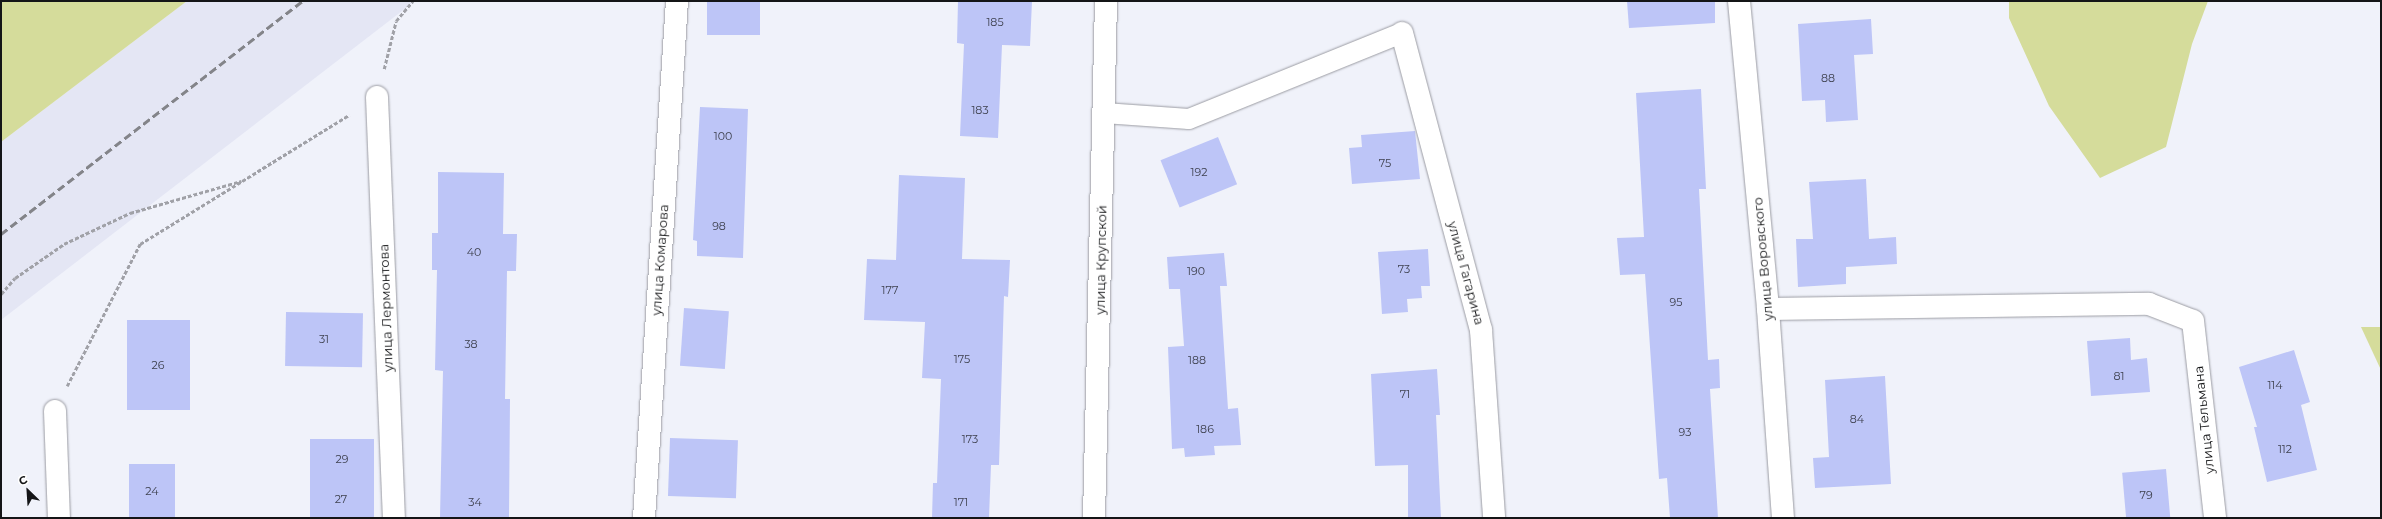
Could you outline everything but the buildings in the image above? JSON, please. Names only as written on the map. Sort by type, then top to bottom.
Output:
[{"type":"street","name":"улица Комарова","points":[[644,518],[677,1]]},
{"type":"street","name":"улица Крупской","points":[[1094,518],[1106,1]]},
{"type":"street","name":"улица Воровского","points":[[1739,1],[1768,309],[1783,518]]},
{"type":"street","name":"улица Гагарина","points":[[1402,33],[1481,330],[1494,518]]},
{"type":"street","name":"улица Лермонтова","points":[[377,97],[394,518]]},
{"type":"street","name":"улица Тельмана","points":[[1768,309],[2149,304],[2193,321],[2215,518]]},
{"type":"street","points":[[55,411],[59,518]]},
{"type":"lane","points":[[1104,113],[1189,119],[1402,33]]},
{"type":"path","points":[[55,411],[140,244],[377,97],[396,21],[413,1]]},
{"type":"path","points":[[1,294],[15,278],[70,241],[130,214],[245,179]]},
{"type":"shaded area","points":[[187,1],[415,1],[1,320],[1,142]]},
{"type":"green space","points":[[1,1],[187,1],[1,142]]},
{"type":"green space","points":[[2009,1],[2208,1],[2192,44],[2166,147],[2100,178],[2049,106],[2009,18]]},
{"type":"green space","points":[[2361,327],[2381,327],[2381,370]]},
{"type":"railway","points":[[1,234],[303,1]]}]
